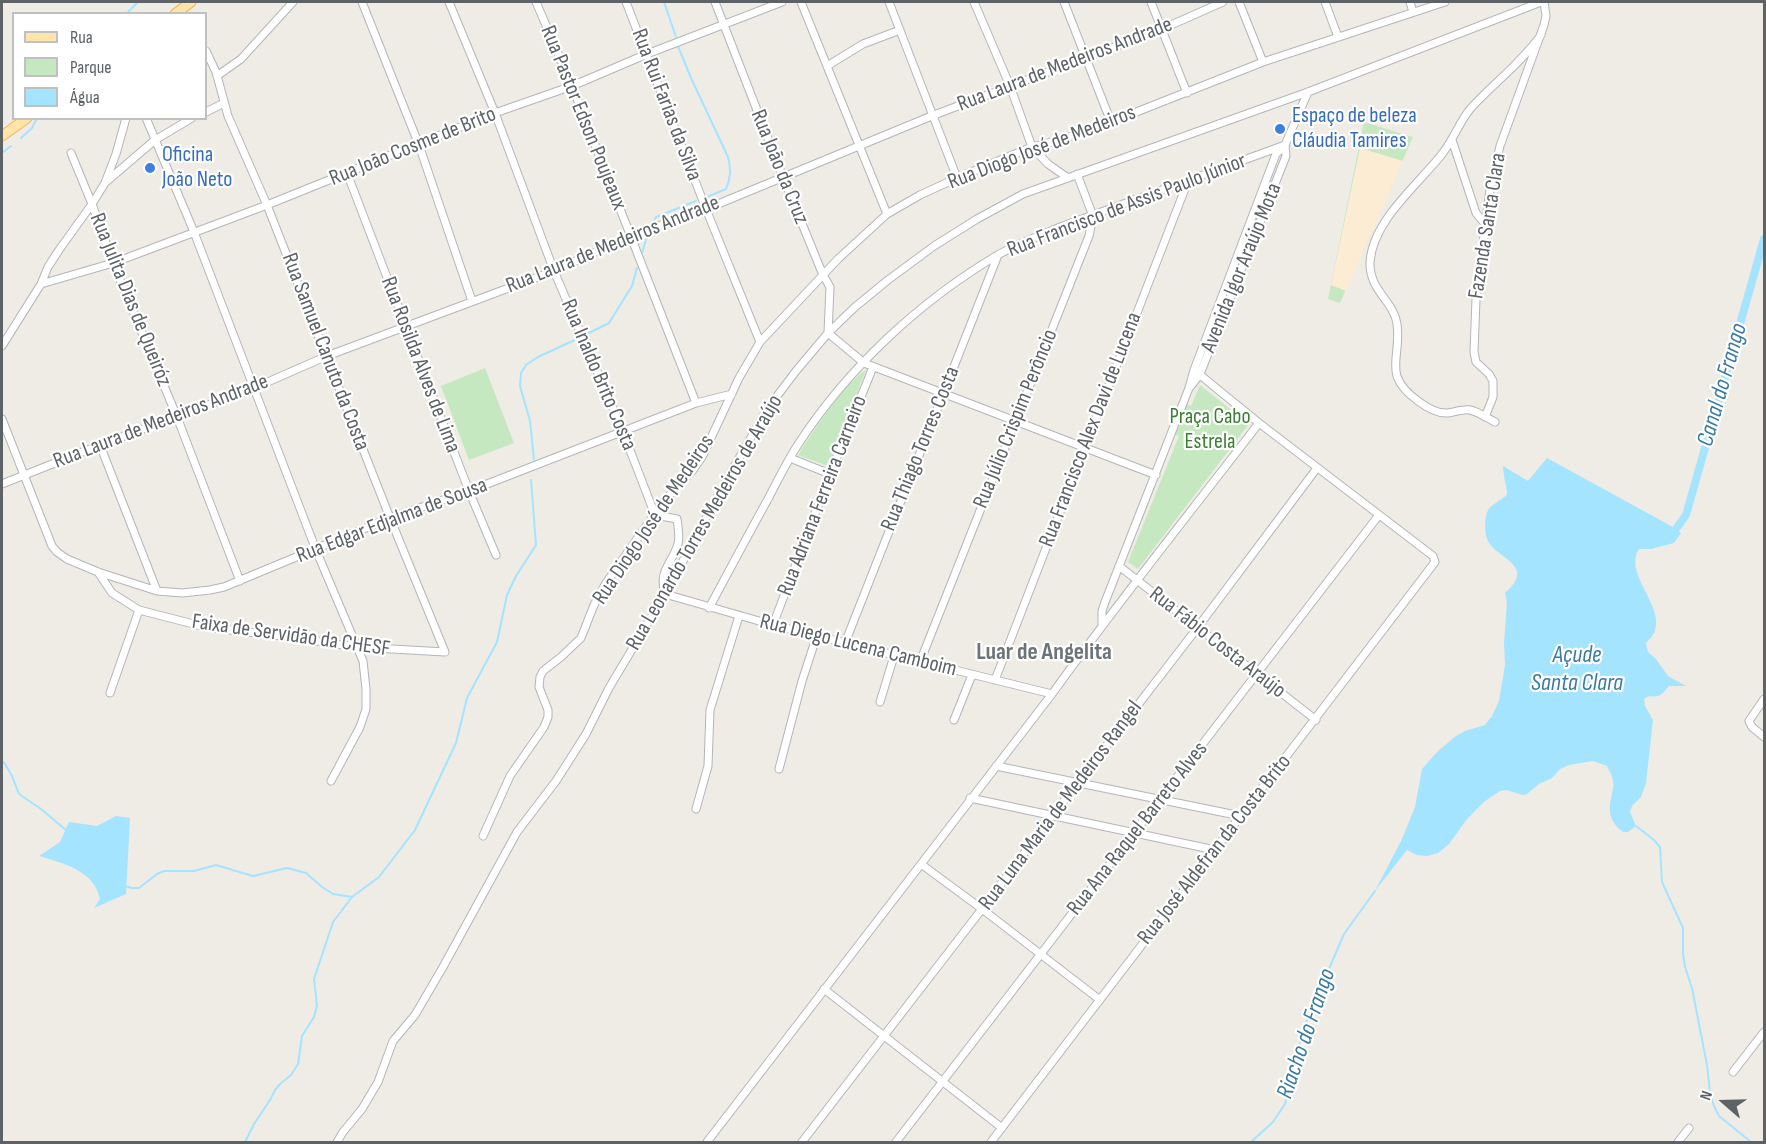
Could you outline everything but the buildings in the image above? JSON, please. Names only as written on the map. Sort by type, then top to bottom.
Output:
[{"type":"main road","points":[[179,12],[191,2]]},
{"type":"main road","points":[[2,136],[24,120]]},
{"type":"street","points":[[217,76],[241,59],[293,2]]},
{"type":"street","points":[[362,2],[418,145],[472,301]]},
{"type":"street","name":"Rua Inaldo Brito Costa","points":[[448,2],[495,113],[554,270],[623,432],[655,515]]},
{"type":"street","name":"Rua Pastor Edson Poujeaux","points":[[536,2],[572,86],[696,403]]},
{"type":"street","name":"Rua Rui Farias da Silva","points":[[626,2],[760,342]]},
{"type":"street","name":"Rua João da Cruz","points":[[715,2],[783,177],[830,287],[828,333]]},
{"type":"street","name":"Rua João Cosme de Brito","points":[[41,284],[113,263],[267,205],[495,113],[572,86],[647,54],[783,2]]},
{"type":"street","points":[[801,2],[887,214]]},
{"type":"street","points":[[889,2],[957,178]]},
{"type":"street","points":[[974,2],[1010,86],[1032,147],[1048,164],[1068,178]]},
{"type":"street","points":[[1064,2],[1111,122]]},
{"type":"street","points":[[1151,2],[1187,93]]},
{"type":"street","name":"Rua Laura de Medeiros Andrade","points":[[2,484],[254,388],[327,356],[554,270],[630,236],[706,209],[934,115],[1162,29],[1223,2]]},
{"type":"street","points":[[1239,2],[1263,62]]},
{"type":"street","points":[[1325,2],[1338,37]]},
{"type":"street","points":[[1410,2],[1413,12]]},
{"type":"street","name":"Rua Diogo José de Medeiros","points":[[483,836],[510,776],[544,727],[548,717],[548,710],[539,687],[540,676],[581,638],[599,593],[673,490],[702,458],[747,362],[760,342],[838,259],[887,214],[957,178],[1032,147],[1111,122],[1263,62],[1445,2]]},
{"type":"street","name":"Fazenda Santa Clara","points":[[1485,417],[1493,397],[1493,381],[1476,362],[1474,344],[1476,299],[1485,224],[1497,157],[1541,35],[1546,16],[1543,4]]},
{"type":"street","name":"Rua Leonardo Torres Medeiros de Araújo","points":[[337,1143],[342,1132],[362,1109],[378,1082],[393,1041],[415,1015],[517,832],[556,781],[586,734],[609,688],[665,594],[768,408],[828,333],[888,280],[943,240],[1023,194],[1308,92],[1543,4]]},
{"type":"street","points":[[827,66],[863,44],[900,30]]},
{"type":"street","points":[[1495,422],[1471,411],[1448,413],[1434,410],[1417,400],[1402,385],[1394,366],[1398,340],[1396,316],[1378,291],[1371,276],[1370,264],[1376,237],[1394,210],[1444,152],[1461,120],[1522,59],[1541,35]]},
{"type":"street","name":"Rua Samuel Canuto da Costa","points":[[207,53],[217,76],[224,103],[446,652]]},
{"type":"street","name":"Avenida Igor Araújo Mota","points":[[1102,625],[1101,618],[1105,602],[1197,372],[1276,154],[1285,145],[1308,92]]},
{"type":"street","points":[[207,112],[224,103]]},
{"type":"street","points":[[2,346],[41,284],[48,267],[105,183],[125,120]]},
{"type":"street","points":[[147,120],[194,232],[365,672],[366,709],[360,727],[331,780]]},
{"type":"street","points":[[105,183],[155,140],[189,120]]},
{"type":"street","points":[[1452,140],[1476,213],[1485,224]]},
{"type":"street","name":"Rua Francisco de Assis Paulo Júnior","points":[[709,608],[790,458],[817,418],[892,333],[934,298],[998,255],[1063,226],[1285,145]]},
{"type":"street","name":"Rua Julita Dias de Queiróz","points":[[71,153],[240,581]]},
{"type":"street","name":"Rua Rosilda Alves de Lima","points":[[347,173],[469,491],[496,555]]},
{"type":"street","points":[[1077,174],[1093,216]]},
{"type":"street","name":"Rua Francisco Alex Davi de Lucena","points":[[995,680],[1188,181]]},
{"type":"street","name":"Rua Júlio Crispim Perôncio","points":[[920,662],[1089,236],[1093,216]]},
{"type":"street","name":"Rua Thiago Torres Costa","points":[[845,643],[998,255]]},
{"type":"street","points":[[828,333],[864,363],[873,367],[1156,475]]},
{"type":"street","name":"Rua Adriana Ferreira Carneiro","points":[[773,625],[873,367]]},
{"type":"street","points":[[1197,372],[1379,515]]},
{"type":"street","name":"Rua Edgar Edjalma de Sousa","points":[[24,475],[52,546],[62,557],[98,572],[157,591],[182,593],[210,590],[240,581],[390,518],[469,491],[696,403],[732,394]]},
{"type":"street","points":[[2,419],[24,475]]},
{"type":"street","points":[[707,1143],[1259,423]]},
{"type":"street","points":[[100,445],[157,591]]},
{"type":"street","points":[[790,458],[830,474]]},
{"type":"street","name":"Rua Luna Maria de Medeiros Rangel","points":[[802,1143],[1198,627],[1317,468]]},
{"type":"street","points":[[655,515],[677,519],[679,537],[663,575],[662,585],[665,594]]},
{"type":"street","name":"Rua José Aldefran da Costa Brito","points":[[991,1143],[1434,566],[1433,556],[1379,515]]},
{"type":"street","name":"Rua Ana Raquel Barreto Alves","points":[[896,1143],[1379,515]]},
{"type":"street","name":"Rua Fábio Costa Araújo","points":[[1119,566],[1316,720]]},
{"type":"street","name":"Faixa de Servidão da CHESF","points":[[98,572],[112,593],[139,610],[205,627],[357,647],[446,652]]},
{"type":"street","name":"Rua Diego Lucena Camboim","points":[[665,594],[773,625],[1052,694]]},
{"type":"street","points":[[110,693],[139,610]]},
{"type":"street","points":[[696,809],[708,766],[710,710],[739,616]]},
{"type":"street","points":[[779,769],[802,681],[817,635]]},
{"type":"street","points":[[880,702],[894,656]]},
{"type":"street","points":[[954,720],[972,675]]},
{"type":"street","points":[[1764,699],[1750,718],[1750,724],[1764,737]]},
{"type":"street","points":[[996,766],[1241,816]]},
{"type":"street","points":[[970,798],[1215,850]]},
{"type":"street","points":[[921,864],[1100,1000]]},
{"type":"street","points":[[824,989],[1002,1128]]},
{"type":"street","points":[[1734,1072],[1764,1032]]},
{"type":"street","points":[[1678,1143],[1689,1128]]},
{"type":"green space","points":[[1364,122],[1413,137],[1340,303],[1328,299]]},
{"type":"green space","points":[[485,368],[514,443],[469,460],[441,386]]},
{"type":"green space","points":[[866,370],[828,466],[798,455],[839,396]]},
{"type":"green space","name":"Praça Cabo Estrela","points":[[1200,385],[1249,424],[1138,569],[1128,562],[1179,436],[1174,434],[1186,404],[1191,406]]},
{"type":"sand","points":[[1360,148],[1403,161],[1346,291],[1331,285]]},
{"type":"water","name":"Açude Santa Clara","points":[[1547,458],[1681,533],[1674,543],[1651,549],[1639,549],[1635,558],[1639,579],[1650,600],[1656,621],[1655,631],[1646,643],[1648,652],[1668,676],[1686,686],[1669,686],[1660,695],[1644,699],[1645,706],[1653,720],[1646,783],[1641,797],[1632,806],[1630,812],[1636,826],[1628,832],[1623,832],[1611,817],[1613,783],[1607,766],[1593,761],[1569,765],[1560,769],[1552,778],[1539,784],[1527,794],[1500,791],[1485,801],[1467,819],[1449,844],[1438,853],[1427,856],[1417,855],[1407,850],[1375,891],[1402,839],[1415,807],[1422,769],[1456,736],[1485,725],[1499,701],[1505,665],[1507,603],[1505,593],[1514,584],[1517,576],[1513,564],[1494,549],[1487,540],[1486,517],[1488,510],[1507,495],[1503,466],[1528,481]]},
{"type":"water","points":[[116,816],[130,818],[126,894],[94,908],[100,899],[92,881],[77,870],[39,856],[60,842],[69,822],[97,826]]},
{"type":"waterway","points":[[128,12],[138,2]]},
{"type":"waterway","points":[[664,2],[676,37]]},
{"type":"waterway","points":[[678,46],[729,161],[730,177],[726,189],[707,197]]},
{"type":"waterway","points":[[21,138],[32,128],[36,120]]},
{"type":"waterway","points":[[2,153],[11,146]]},
{"type":"waterway","points":[[651,225],[656,217],[696,201]]},
{"type":"waterway","points":[[642,253],[647,236]]},
{"type":"waterway","name":"Canal do Frango","points":[[1676,529],[1686,515],[1764,239]]},
{"type":"waterway","points":[[587,334],[609,323],[632,286],[637,268]]},
{"type":"waterway","points":[[534,460],[530,421],[520,386],[521,373],[526,365],[538,357],[577,339]]},
{"type":"waterway","points":[[245,1142],[275,1090],[291,1075],[298,1064],[302,1036],[314,1017],[317,1006],[314,979],[333,922],[352,897],[379,877],[415,830],[456,743],[467,698],[497,642],[507,595],[536,545],[531,480]]},
{"type":"waterway","points":[[2,761],[12,776],[19,794],[67,831]]},
{"type":"waterway","points":[[1636,826],[1660,847],[1662,882],[1683,928],[1685,967],[1692,988],[1714,1106],[1719,1116],[1751,1142]]},
{"type":"waterway","points":[[125,886],[139,888],[164,871],[194,871],[216,865],[253,876],[287,868],[306,873],[333,894],[352,897]]},
{"type":"waterway","name":"Riacho do Frango","points":[[1251,1142],[1273,1122],[1285,1104],[1304,1027],[1344,934],[1375,891]]},
{"type":"place","name":"Espaço de beleza Cláudia Tamires","points":[[1280,129]]},
{"type":"place","name":"Oficina João Neto","points":[[150,168]]},
{"type":"district","name":"Luar de Angelita","points":[[1044,653]]}]
